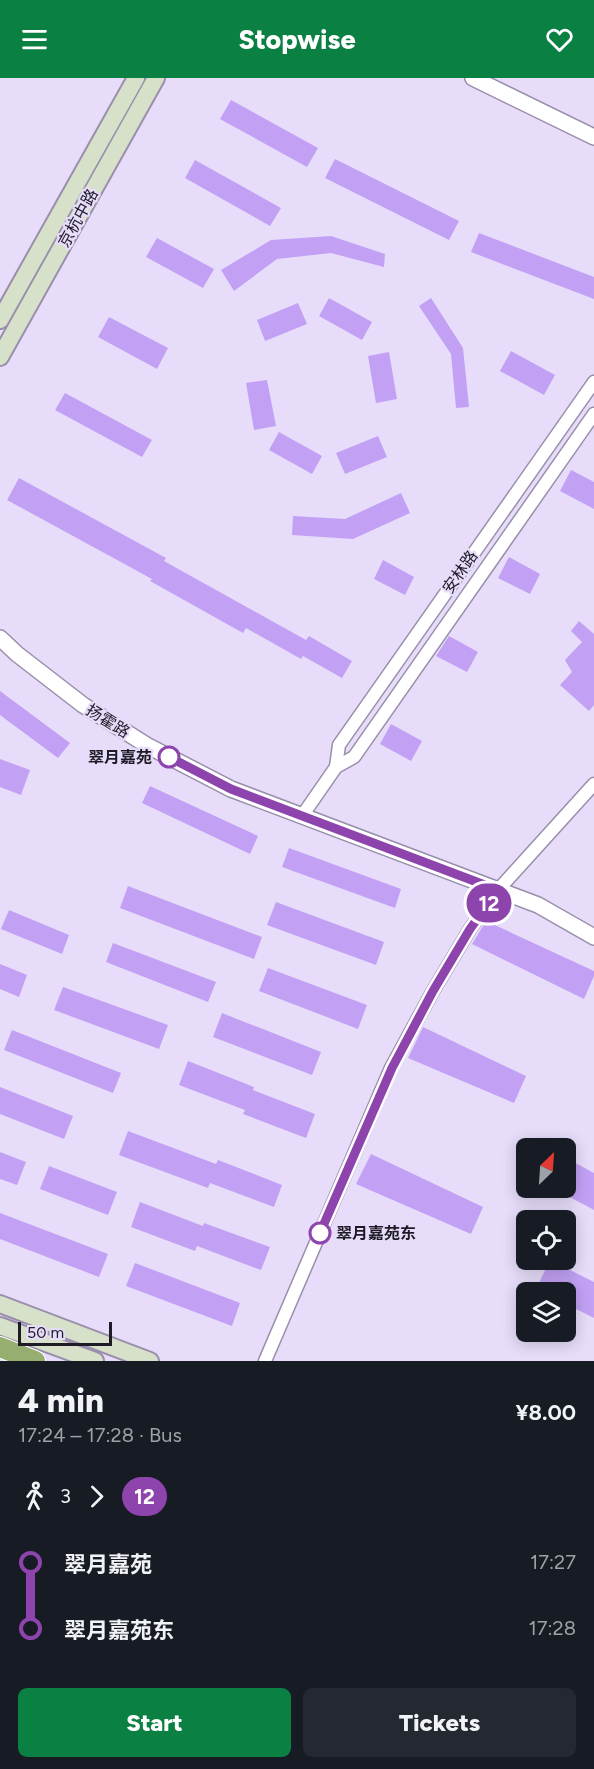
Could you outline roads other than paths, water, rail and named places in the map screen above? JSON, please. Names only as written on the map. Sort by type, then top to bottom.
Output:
[{"type":"highway","points":[[0,1347],[35,1361]]},
{"type":"main road","name":"京杭中路","points":[[0,320],[136,78]]},
{"type":"main road","name":"京杭中路","points":[[0,357],[156,78]]},
{"type":"main road","points":[[0,1304],[150,1361]]},
{"type":"main road","points":[[0,1326],[95,1361]]},
{"type":"street","points":[[473,78],[594,138]]},
{"type":"street","name":"安林路","points":[[336,767],[339,745],[594,382]]},
{"type":"street","name":"安林路","points":[[302,816],[336,767],[354,757],[594,414]]},
{"type":"street","points":[[517,491],[534,500]]},
{"type":"street","name":"扬霍路","points":[[0,638],[83,705],[148,746],[231,789],[538,905],[594,937]]},
{"type":"street","points":[[265,1361],[392,1068],[433,991],[470,929],[498,890],[594,784]]},
{"type":"place","name":"翠月嘉苑","points":[[169,757]]},
{"type":"place","name":"翠月嘉苑东","points":[[320,1233]]}]
